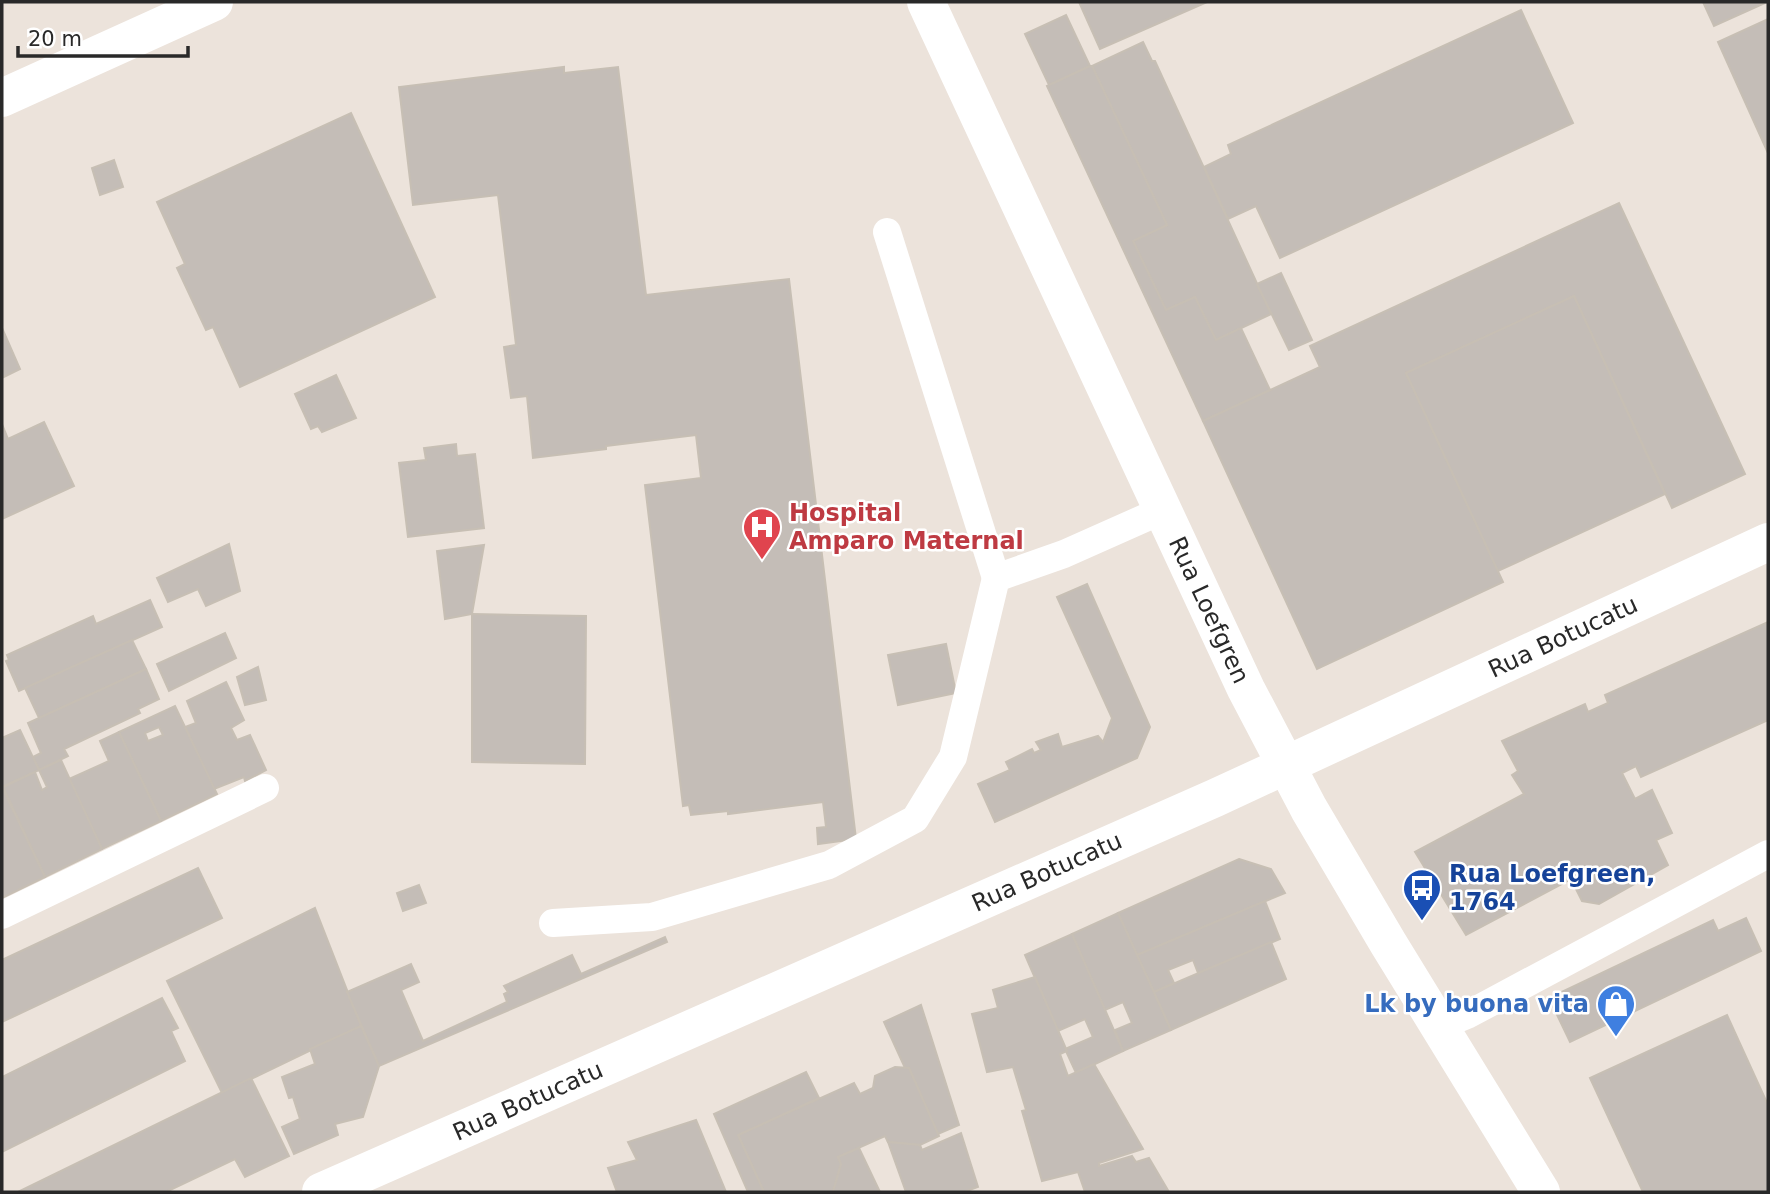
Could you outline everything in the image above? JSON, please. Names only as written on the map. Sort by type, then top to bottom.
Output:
[{"type":"street","points":[[2,98],[214,2]]},
{"type":"street","name":"Rua Loefgren","points":[[926,2],[1246,689],[1381,932],[1541,1192]]},
{"type":"street","name":"Rua Botucatu","points":[[321,1192],[1286,765],[1768,542]]},
{"type":"lane","points":[[553,923],[652,917],[829,865],[915,819],[953,757],[996,578],[887,232]]},
{"type":"lane","points":[[996,578],[1064,554],[1163,510]]},
{"type":"lane","points":[[2,915],[265,788]]},
{"type":"lane","points":[[1440,1026],[1469,1014],[1768,854]]},
{"type":"building","points":[[1079,2],[1207,2],[1100,49]]},
{"type":"building","points":[[1703,2],[1767,2],[1714,26]]},
{"type":"building","points":[[1521,10],[1573,123],[1280,258],[1256,206],[1228,219],[1204,167],[1231,154],[1228,145]]},
{"type":"building","points":[[1066,15],[1090,66],[1049,85],[1025,34]]},
{"type":"building","points":[[1768,19],[1768,153],[1718,42]]},
{"type":"building","points":[[1143,42],[1152,61],[1155,61],[1271,314],[1216,340],[1195,297],[1166,310],[1133,241],[1167,225],[1092,66]]},
{"type":"building","points":[[1090,66],[1167,225],[1133,241],[1166,310],[1195,297],[1216,340],[1241,328],[1270,390],[1203,421],[1047,86]]},
{"type":"building","points":[[564,67],[564,73],[618,67],[646,295],[789,279],[856,839],[818,844],[817,828],[826,827],[823,802],[728,814],[728,811],[691,815],[689,805],[683,806],[645,485],[701,478],[696,435],[533,458],[527,396],[511,398],[504,347],[516,345],[498,195],[413,205],[399,87]]},
{"type":"building","points":[[351,113],[435,297],[240,387],[213,327],[206,330],[177,268],[185,264],[157,202]]},
{"type":"building","points":[[114,160],[123,187],[100,195],[92,168]]},
{"type":"building","points":[[1619,203],[1745,474],[1672,508],[1574,296],[1406,373],[1503,582],[1317,669],[1203,421],[1320,367],[1310,346]]},
{"type":"building","points":[[1281,273],[1312,340],[1289,350],[1257,284]]},
{"type":"building","points":[[1574,296],[1665,494],[1498,571],[1406,373]]},
{"type":"building","points":[[2,328],[20,369],[2,378]]},
{"type":"building","points":[[336,375],[356,418],[322,432],[318,426],[311,429],[295,394]]},
{"type":"building","points":[[44,422],[74,486],[2,519],[2,424],[8,439]]},
{"type":"building","points":[[456,444],[457,456],[475,454],[484,528],[408,537],[399,463],[426,460],[424,448]]},
{"type":"building","points":[[229,544],[240,591],[206,606],[198,589],[168,602],[157,578]]},
{"type":"building","points":[[484,545],[472,614],[445,619],[437,551]]},
{"type":"building","points":[[1087,584],[1150,727],[1137,758],[995,822],[978,784],[1010,770],[1006,762],[1032,749],[1034,753],[1041,750],[1036,742],[1058,734],[1062,747],[1098,736],[1103,742],[1112,718],[1057,597]]},
{"type":"building","points":[[150,600],[162,627],[19,691],[6,661],[9,660],[7,655],[93,616],[96,624]]},
{"type":"building","points":[[472,614],[586,616],[585,764],[472,762]]},
{"type":"building","points":[[1768,622],[1768,720],[1641,777],[1636,766],[1622,773],[1635,799],[1652,790],[1672,833],[1656,840],[1668,865],[1599,904],[1582,901],[1571,879],[1466,935],[1415,852],[1524,794],[1512,775],[1518,771],[1502,741],[1585,704],[1588,712],[1608,703],[1605,695]]},
{"type":"building","points":[[225,633],[236,658],[169,691],[157,664]]},
{"type":"building","points":[[132,640],[146,669],[39,718],[25,688]]},
{"type":"building","points":[[946,644],[956,693],[898,705],[888,655]]},
{"type":"building","points":[[258,667],[266,700],[245,705],[237,677]]},
{"type":"building","points":[[146,669],[159,699],[138,709],[140,713],[64,749],[68,756],[39,770],[33,757],[41,753],[28,723]]},
{"type":"building","points":[[226,682],[244,720],[231,728],[237,740],[250,735],[266,770],[245,781],[244,777],[214,789],[185,727],[196,723],[187,701]]},
{"type":"building","points":[[175,706],[217,794],[161,821],[119,732]],"holes":[[[159,727],[163,735],[148,741],[145,733]]]},
{"type":"building","points":[[20,730],[39,770],[2,787],[2,738]]},
{"type":"building","points":[[119,732],[161,821],[102,849],[69,779],[109,761],[100,741]]},
{"type":"building","points":[[61,760],[102,849],[45,877],[3,787],[35,772],[42,790],[47,787],[39,770]]},
{"type":"building","points":[[2,787],[45,877],[2,898]]},
{"type":"building","points":[[1239,859],[1271,869],[1285,893],[1137,955],[1118,913]]},
{"type":"building","points":[[198,868],[222,918],[2,1022],[2,960]]},
{"type":"building","points":[[419,885],[426,903],[403,911],[397,893]]},
{"type":"building","points":[[1265,901],[1280,939],[1198,973],[1193,960],[1168,970],[1174,983],[1154,992],[1137,955]]},
{"type":"building","points":[[315,908],[361,1026],[222,1093],[167,981]]},
{"type":"building","points":[[1118,913],[1171,1030],[1123,1051],[1115,1030],[1132,1023],[1123,1002],[1105,1010],[1072,934]]},
{"type":"building","points":[[1746,918],[1761,951],[1570,1042],[1549,998],[1713,920],[1718,931]]},
{"type":"building","points":[[1072,934],[1123,1051],[1076,1073],[1065,1049],[1093,1037],[1085,1019],[1058,1031],[1025,955]]},
{"type":"building","points":[[665,937],[667,942],[379,1066],[347,992],[411,964],[419,982],[401,990],[423,1041],[507,1002],[504,994],[508,992],[504,986],[572,955],[581,974]]},
{"type":"building","points":[[1271,942],[1286,979],[1171,1030],[1154,992]]},
{"type":"building","points":[[1035,977],[1067,1051],[1060,1054],[1068,1076],[1094,1064],[1143,1149],[1099,1163],[1099,1166],[1132,1156],[1136,1162],[1149,1158],[1169,1192],[1085,1192],[1078,1172],[1042,1181],[1022,1111],[1026,1110],[1013,1067],[987,1072],[972,1014],[998,1008],[993,990]]},
{"type":"building","points":[[162,998],[178,1028],[171,1031],[185,1061],[2,1152],[2,1077]]},
{"type":"building","points":[[921,1005],[959,1125],[938,1134],[909,1068],[905,1068],[884,1022]]},
{"type":"building","points":[[1727,1015],[1768,1105],[1768,1192],[1643,1192],[1590,1078]]},
{"type":"building","points":[[361,1026],[379,1066],[363,1117],[335,1124],[338,1135],[294,1154],[282,1127],[300,1119],[293,1097],[289,1098],[282,1077],[315,1064],[310,1049]]},
{"type":"building","points":[[895,1067],[909,1068],[939,1136],[920,1145],[888,1142],[885,1136],[838,1157],[841,1164],[833,1192],[764,1192],[738,1135],[854,1083],[860,1094],[873,1088],[875,1076]]},
{"type":"building","points":[[806,1072],[819,1098],[738,1135],[764,1192],[748,1192],[714,1114]]},
{"type":"building","points":[[251,1078],[289,1156],[245,1177],[235,1159],[166,1192],[18,1192]]},
{"type":"building","points":[[696,1120],[726,1192],[617,1192],[608,1168],[637,1160],[628,1142]]},
{"type":"building","points":[[961,1133],[978,1187],[964,1192],[906,1192],[888,1142],[920,1145],[922,1150]]},
{"type":"building","points":[[859,1148],[880,1192],[833,1192],[841,1164],[838,1157]]},
{"type":"place","name":"Hospital Amparo Maternal","points":[[762,561]]},
{"type":"place","name":"Rua Loefgreen, 1764","points":[[1422,922]]},
{"type":"place","name":"Lk by buona vita","points":[[1616,1038]]}]
